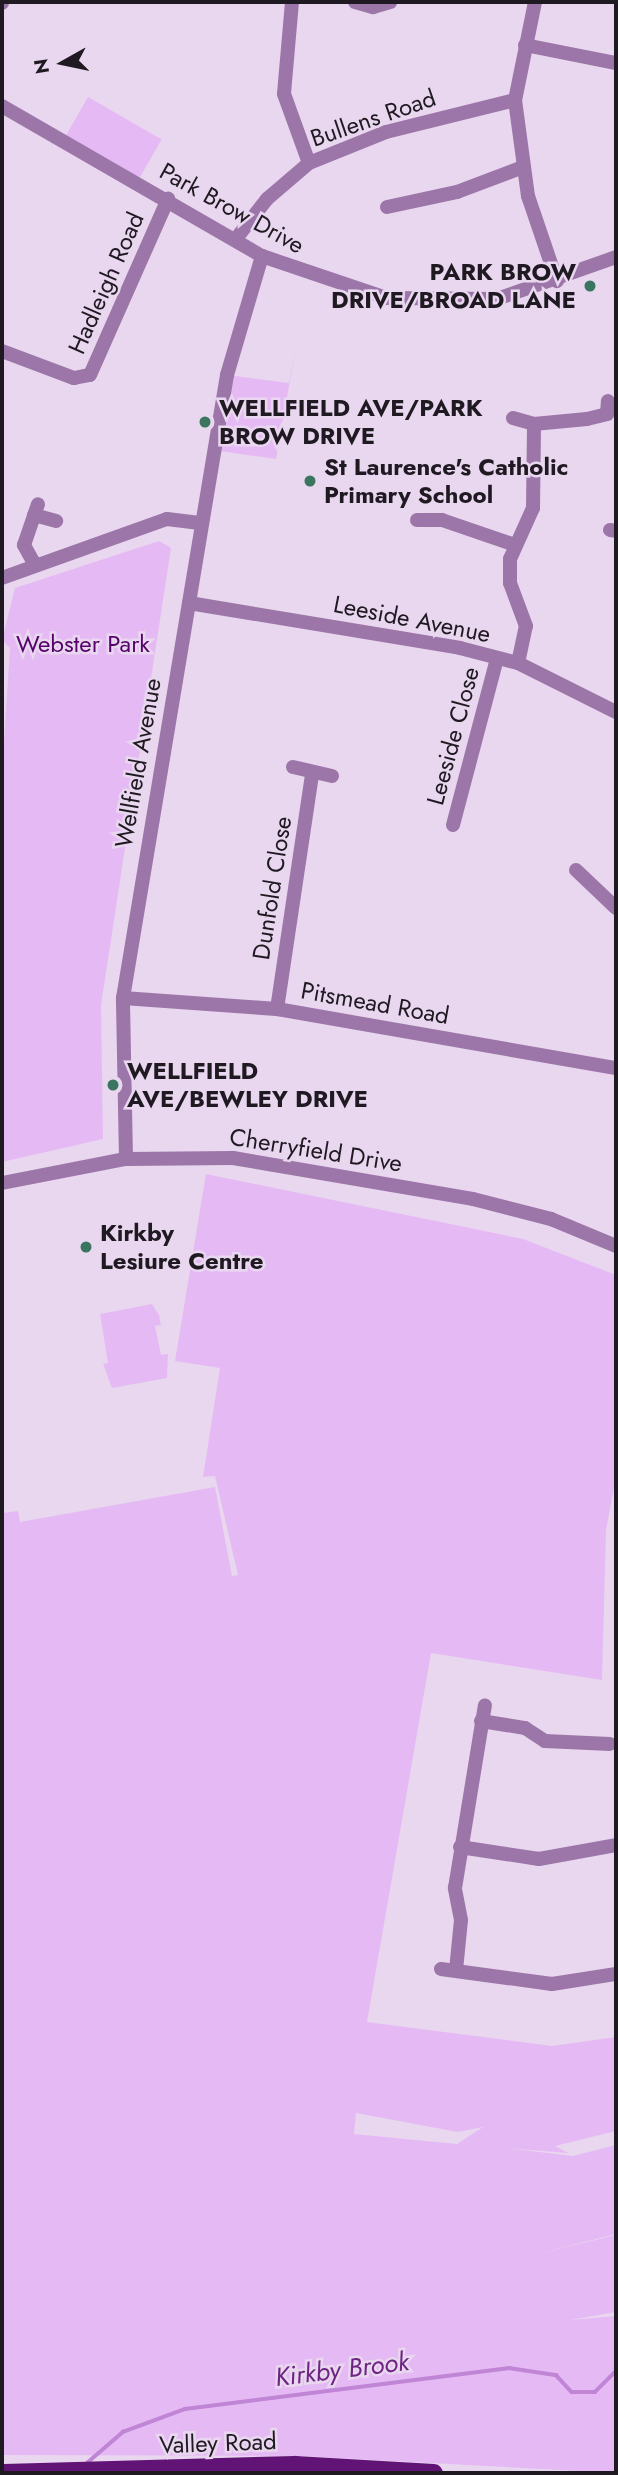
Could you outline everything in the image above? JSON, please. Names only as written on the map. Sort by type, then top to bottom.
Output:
[{"type":"main road","name":"Valley Road","points":[[4,2473],[295,2465],[433,2473]]},
{"type":"street","points":[[292,2],[284,94],[309,163]]},
{"type":"street","points":[[355,2],[373,7],[390,2]]},
{"type":"street","points":[[535,2],[514,100],[523,167],[557,281]]},
{"type":"street","points":[[525,45],[616,63]]},
{"type":"street","name":"Bullens Road","points":[[235,240],[267,199],[309,163],[386,132],[514,100]]},
{"type":"street","name":"Park Brow Drive","points":[[4,112],[167,199],[262,256],[374,295],[443,303],[498,299],[614,263]]},
{"type":"street","points":[[387,207],[457,192],[523,167]]},
{"type":"street","name":"Hadleigh Road","points":[[2,351],[74,378],[90,375],[167,199]]},
{"type":"street","name":"Wellfield Avenue","points":[[126,1159],[123,998],[227,372],[262,256]]},
{"type":"street","points":[[513,418],[534,424],[610,413]]},
{"type":"street","points":[[518,663],[526,626],[510,583],[512,544],[533,508],[534,424]]},
{"type":"street","points":[[35,565],[24,545],[36,510],[56,521]]},
{"type":"street","points":[[2,578],[167,519],[200,523]]},
{"type":"street","points":[[417,520],[442,520],[512,544]]},
{"type":"street","name":"Leeside Avenue","points":[[189,603],[386,634],[518,663],[616,712]]},
{"type":"street","name":"Leeside Close","points":[[453,825],[497,659]]},
{"type":"street","points":[[293,767],[312,774],[332,776]]},
{"type":"street","name":"Dunfold Close","points":[[277,1009],[312,774]]},
{"type":"street","points":[[576,870],[616,908]]},
{"type":"street","name":"Pitsmead Road","points":[[123,998],[277,1009],[616,1068]]},
{"type":"street","name":"Cherryfield Drive","points":[[2,1183],[126,1159],[233,1158],[371,1180],[551,1219],[616,1246]]},
{"type":"street","points":[[485,1705],[460,1847],[448,1970],[552,1984],[616,1974]]},
{"type":"street","points":[[481,1721],[525,1728],[545,1741],[610,1744]]},
{"type":"street","points":[[460,1847],[539,1859],[616,1845]]},
{"type":"green space","points":[[88,97],[162,139],[136,184],[63,141]]},
{"type":"green space","points":[[296,347],[276,459],[213,450],[227,375],[289,383]]},
{"type":"green space","name":"Webster Park","points":[[159,541],[171,548],[101,1005],[103,1139],[2,1162],[2,772],[10,648],[2,640],[15,588]]},
{"type":"green space","points":[[206,1174],[523,1239],[616,1275],[616,1477],[606,1530],[602,1680],[431,1653],[367,2022],[552,2046],[616,2037],[616,2131],[555,2146],[568,2153],[506,2148],[573,2156],[616,2145],[616,2234],[533,2255],[616,2235],[616,2312],[570,2320],[616,2316],[616,2473],[299,2456],[2,2455],[2,1513],[18,1511],[20,1522],[215,1487],[232,1576],[238,1575],[215,1476],[203,1477],[220,1368],[175,1361]],"holes":[[[356,2113],[458,2132],[483,2127],[457,2144],[354,2134]]]},
{"type":"green space","points":[[152,1304],[159,1315],[161,1325],[155,1326],[161,1355],[168,1354],[167,1378],[112,1388],[103,1364],[108,1363],[100,1314]]},
{"type":"waterway","name":"Kirkby Brook","points":[[87,2463],[123,2432],[185,2409],[509,2368],[556,2375],[572,2392],[595,2392],[616,2371]]},
{"type":"place","name":"PARK BROW DRIVE/BROAD LANE","points":[[590,286]]},
{"type":"place","name":"WELLFIELD AVE/PARK BROW DRIVE","points":[[205,422]]},
{"type":"place","name":"St Laurence's Catholic Primary School","points":[[310,481]]},
{"type":"place","name":"WELLFIELD AVE/BEWLEY DRIVE","points":[[113,1085]]},
{"type":"place","name":"Kirkby Lesiure Centre","points":[[86,1247]]}]
